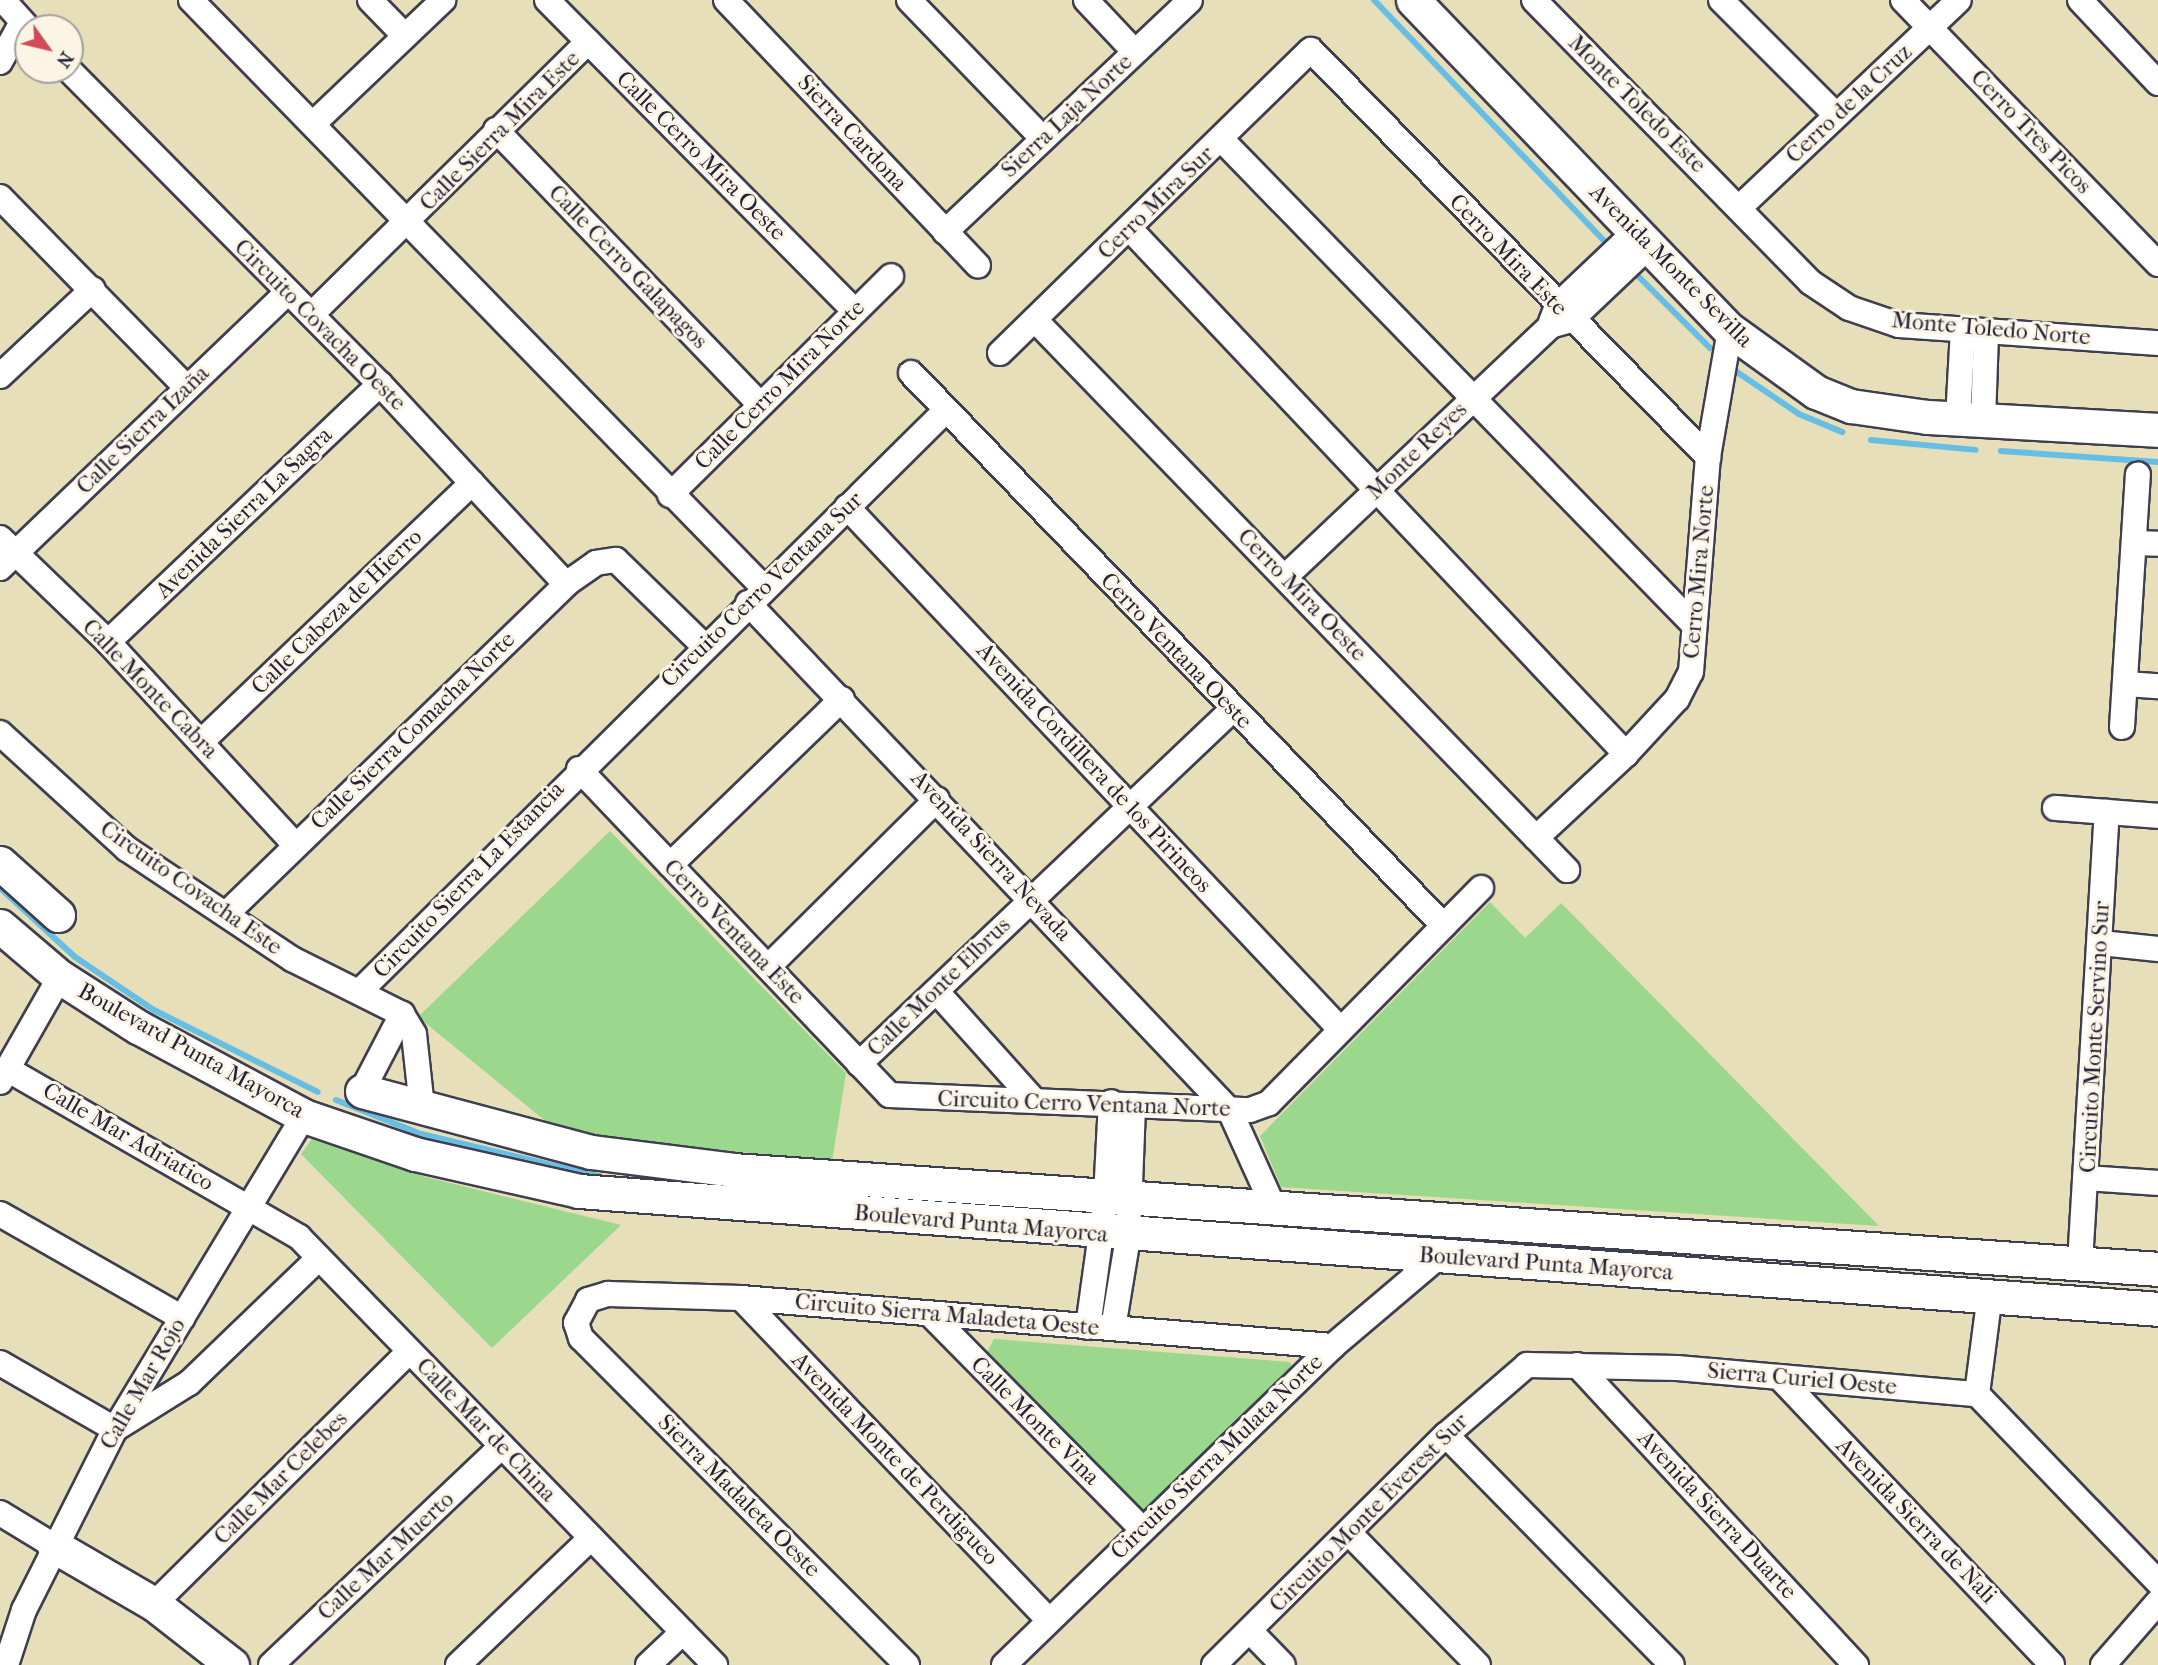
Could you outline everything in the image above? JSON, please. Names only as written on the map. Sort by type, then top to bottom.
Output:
[{"type":"street","points":[[3,0],[15,14]]},
{"type":"street","name":"Avenida Sierra Nevada","points":[[191,0],[412,220],[670,495],[842,699],[1230,1111],[1275,1208]]},
{"type":"street","points":[[370,0],[405,36]]},
{"type":"street","points":[[313,124],[443,0]]},
{"type":"street","name":"Calle Cerro Mira Oeste","points":[[547,0],[855,311]]},
{"type":"street","name":"Sierra Cardona","points":[[726,0],[978,266]]},
{"type":"street","points":[[909,0],[1043,139]]},
{"type":"street","points":[[1086,0],[1135,52]]},
{"type":"street","name":"Sierra Laja Norte","points":[[945,232],[1189,0]]},
{"type":"street","name":"Monte Toledo Este","points":[[1534,0],[1740,208]]},
{"type":"street","points":[[1721,0],[1836,116]]},
{"type":"street","name":"Cerro Tres Picos","points":[[1903,0],[2158,264]]},
{"type":"street","name":"Cerro de la Cruz","points":[[1740,208],[1959,0]]},
{"type":"street","points":[[2080,0],[2158,83]]},
{"type":"street","name":"Avenida Monte Sevilla","points":[[1424,4],[1642,240],[1730,330],[1828,397],[1851,406],[1970,419],[2158,430]]},
{"type":"street","points":[[0,62],[14,41]]},
{"type":"street","name":"Calle Sierra Mira Este","points":[[312,314],[412,220],[496,130],[588,42]]},
{"type":"street","name":"Cerro Mira Sur","points":[[1000,353],[1222,141],[1311,50]]},
{"type":"street","name":"Cerro Mira Este","points":[[1311,50],[1559,317],[1708,457]]},
{"type":"street","name":"Circuito Covacha Oeste","points":[[83,84],[380,384],[566,583]]},
{"type":"street","name":"Calle Cerro Galapagos","points":[[496,130],[760,404]]},
{"type":"street","points":[[1222,141],[1693,624]]},
{"type":"street","points":[[0,197],[186,387]]},
{"type":"street","name":"Monte Toledo Norte","points":[[1740,208],[1810,282],[1849,308],[1899,326],[2158,343]]},
{"type":"street","points":[[1129,228],[1626,754]]},
{"type":"street","name":"Monte Reyes","points":[[1285,577],[1642,240]]},
{"type":"street","name":"Calle Cerro Mira Norte","points":[[670,495],[891,276]]},
{"type":"street","points":[[0,376],[93,289]]},
{"type":"street","name":"Calle Sierra Izaña","points":[[5,553],[287,293]]},
{"type":"street","name":"Cerro Mira Oeste","points":[[1036,321],[1567,870]]},
{"type":"street","name":"Cerro Mira Norte","points":[[1536,838],[1626,754],[1677,699],[1691,672],[1708,457],[1730,330]]},
{"type":"street","points":[[1970,419],[1974,331]]},
{"type":"street","name":"Cerro Ventana Oeste","points":[[911,373],[1444,926]]},
{"type":"street","name":"Avenida Sierra La Sagra","points":[[108,642],[380,384]]},
{"type":"street","name":"Circuito Cerro Ventana Sur","points":[[579,769],[945,411]]},
{"type":"street","points":[[2122,727],[2146,543],[2138,475]]},
{"type":"street","name":"Calle Cabeza de Hierro","points":[[201,742],[472,483]]},
{"type":"street","name":"Avenida Cordillera de los Pirineos","points":[[847,506],[1341,1030]]},
{"type":"street","name":"Calle Monte Cabra","points":[[5,553],[108,642],[295,845]]},
{"type":"street","name":"Calle Sierra Comacha Norte","points":[[226,914],[566,583],[607,557],[704,646]]},
{"type":"street","points":[[2126,684],[2158,686]]},
{"type":"street","points":[[670,865],[842,699]]},
{"type":"street","name":"Calle Monte Elbrus","points":[[859,1064],[937,992],[1030,897],[1233,709]]},
{"type":"street","name":"Circuito Covacha Este","points":[[0,733],[127,849],[292,959],[402,1014]]},
{"type":"street","name":"Cerro Ventana Este","points":[[579,769],[889,1095]]},
{"type":"street","name":"Circuito Sierra La Estancia","points":[[359,992],[579,769]]},
{"type":"street","points":[[768,967],[937,799]]},
{"type":"street","points":[[2055,808],[2158,816]]},
{"type":"street","name":"Circuito Monte Servino Sur","points":[[2080,1263],[2107,811]]},
{"type":"street","points":[[0,863],[58,915]]},
{"type":"street","name":"Circuito Cerro Ventana Norte","points":[[889,1095],[1032,1099],[1230,1111],[1269,1103],[1481,888]]},
{"type":"street","name":"Boulevard Punta Mayorca","points":[[0,926],[60,977],[138,1027],[304,1116],[415,1154],[579,1191],[1114,1236],[1990,1294],[2158,1309]]},
{"type":"street","points":[[2101,943],[2158,948]]},
{"type":"street","points":[[4,1075],[60,977]]},
{"type":"street","points":[[937,992],[1032,1099]]},
{"type":"street","points":[[362,1091],[402,1014]]},
{"type":"street","points":[[402,1014],[414,1034],[422,1108]]},
{"type":"street","name":"Calle Mar Adriatico","points":[[4,1075],[248,1206]]},
{"type":"street","name":"Boulevard Punta Mayorca","points":[[362,1091],[604,1154],[733,1170],[2158,1269]]},
{"type":"street","points":[[1113,1328],[1114,1236],[1122,1104]]},
{"type":"street","name":"Calle Mar Rojo","points":[[6,1665],[54,1546],[115,1429],[304,1116]]},
{"type":"street","points":[[2087,1178],[2158,1183]]},
{"type":"street","name":"Calle Mar de China","points":[[248,1206],[299,1237],[715,1665]]},
{"type":"street","points":[[0,1214],[183,1318]]},
{"type":"street","points":[[1088,1327],[1114,1236]]},
{"type":"street","name":"Circuito Sierra Mulata Norte","points":[[1004,1665],[1333,1346],[1438,1257]]},
{"type":"street","points":[[0,1363],[115,1429],[189,1383],[319,1258]]},
{"type":"street","points":[[2027,1298],[2028,1259]]},
{"type":"street","name":"Circuito Sierra Maladeta Oeste","points":[[576,1323],[588,1300],[608,1294],[741,1298],[1333,1346]]},
{"type":"street","points":[[1990,1294],[1977,1394],[2158,1582]]},
{"type":"street","name":"Avenida Monte de Perdigueo","points":[[741,1298],[1049,1620]]},
{"type":"street","name":"Calle Monte Vina","points":[[929,1313],[1142,1529]]},
{"type":"street","name":"Sierra Madaleta Oeste","points":[[576,1323],[581,1338],[907,1665]]},
{"type":"street","name":"Calle Mar Celebes","points":[[153,1604],[409,1352]]},
{"type":"street","name":"Sierra Curiel Oeste","points":[[1527,1365],[1577,1365],[1780,1378],[1977,1394]]},
{"type":"street","name":"Circuito Monte Everest Sur","points":[[1214,1665],[1350,1534],[1446,1434],[1527,1365]]},
{"type":"street","name":"Avenida Sierra Duarte","points":[[1577,1365],[1856,1665]]},
{"type":"street","name":"Avenida Sierra de Nali","points":[[1780,1378],[2052,1665]]},
{"type":"street","points":[[1446,1434],[1672,1665]]},
{"type":"street","name":"Calle Mar Muerto","points":[[271,1665],[502,1446]]},
{"type":"street","points":[[0,1513],[153,1604],[232,1665]]},
{"type":"street","points":[[1350,1534],[1478,1665]]},
{"type":"street","points":[[458,1665],[591,1538]]},
{"type":"street","points":[[2104,1665],[2158,1602]]},
{"type":"street","points":[[1250,1630],[1283,1665]]},
{"type":"street","points":[[648,1665],[682,1632]]},
{"type":"green space","points":[[610,831],[846,1073],[832,1162],[559,1132],[418,1017]]},
{"type":"green space","points":[[1490,902],[1525,938],[1561,903],[1879,1226],[1281,1187],[1260,1136]]},
{"type":"green space","points":[[312,1139],[426,1177],[621,1225],[492,1348],[301,1154]]},
{"type":"green space","points":[[994,1339],[1290,1362],[1293,1369],[1144,1512],[987,1352]]},
{"type":"waterway","points":[[1374,0],[1604,241]]},
{"type":"waterway","points":[[1638,276],[1710,348]]},
{"type":"waterway","points":[[1734,370],[1799,414],[1842,432]]},
{"type":"waterway","points":[[1871,440],[1976,450]]},
{"type":"waterway","points":[[2001,451],[2158,462]]},
{"type":"waterway","points":[[0,888],[75,957],[154,1010],[318,1092]]},
{"type":"waterway","points":[[336,1100],[421,1134],[599,1176]]}]
